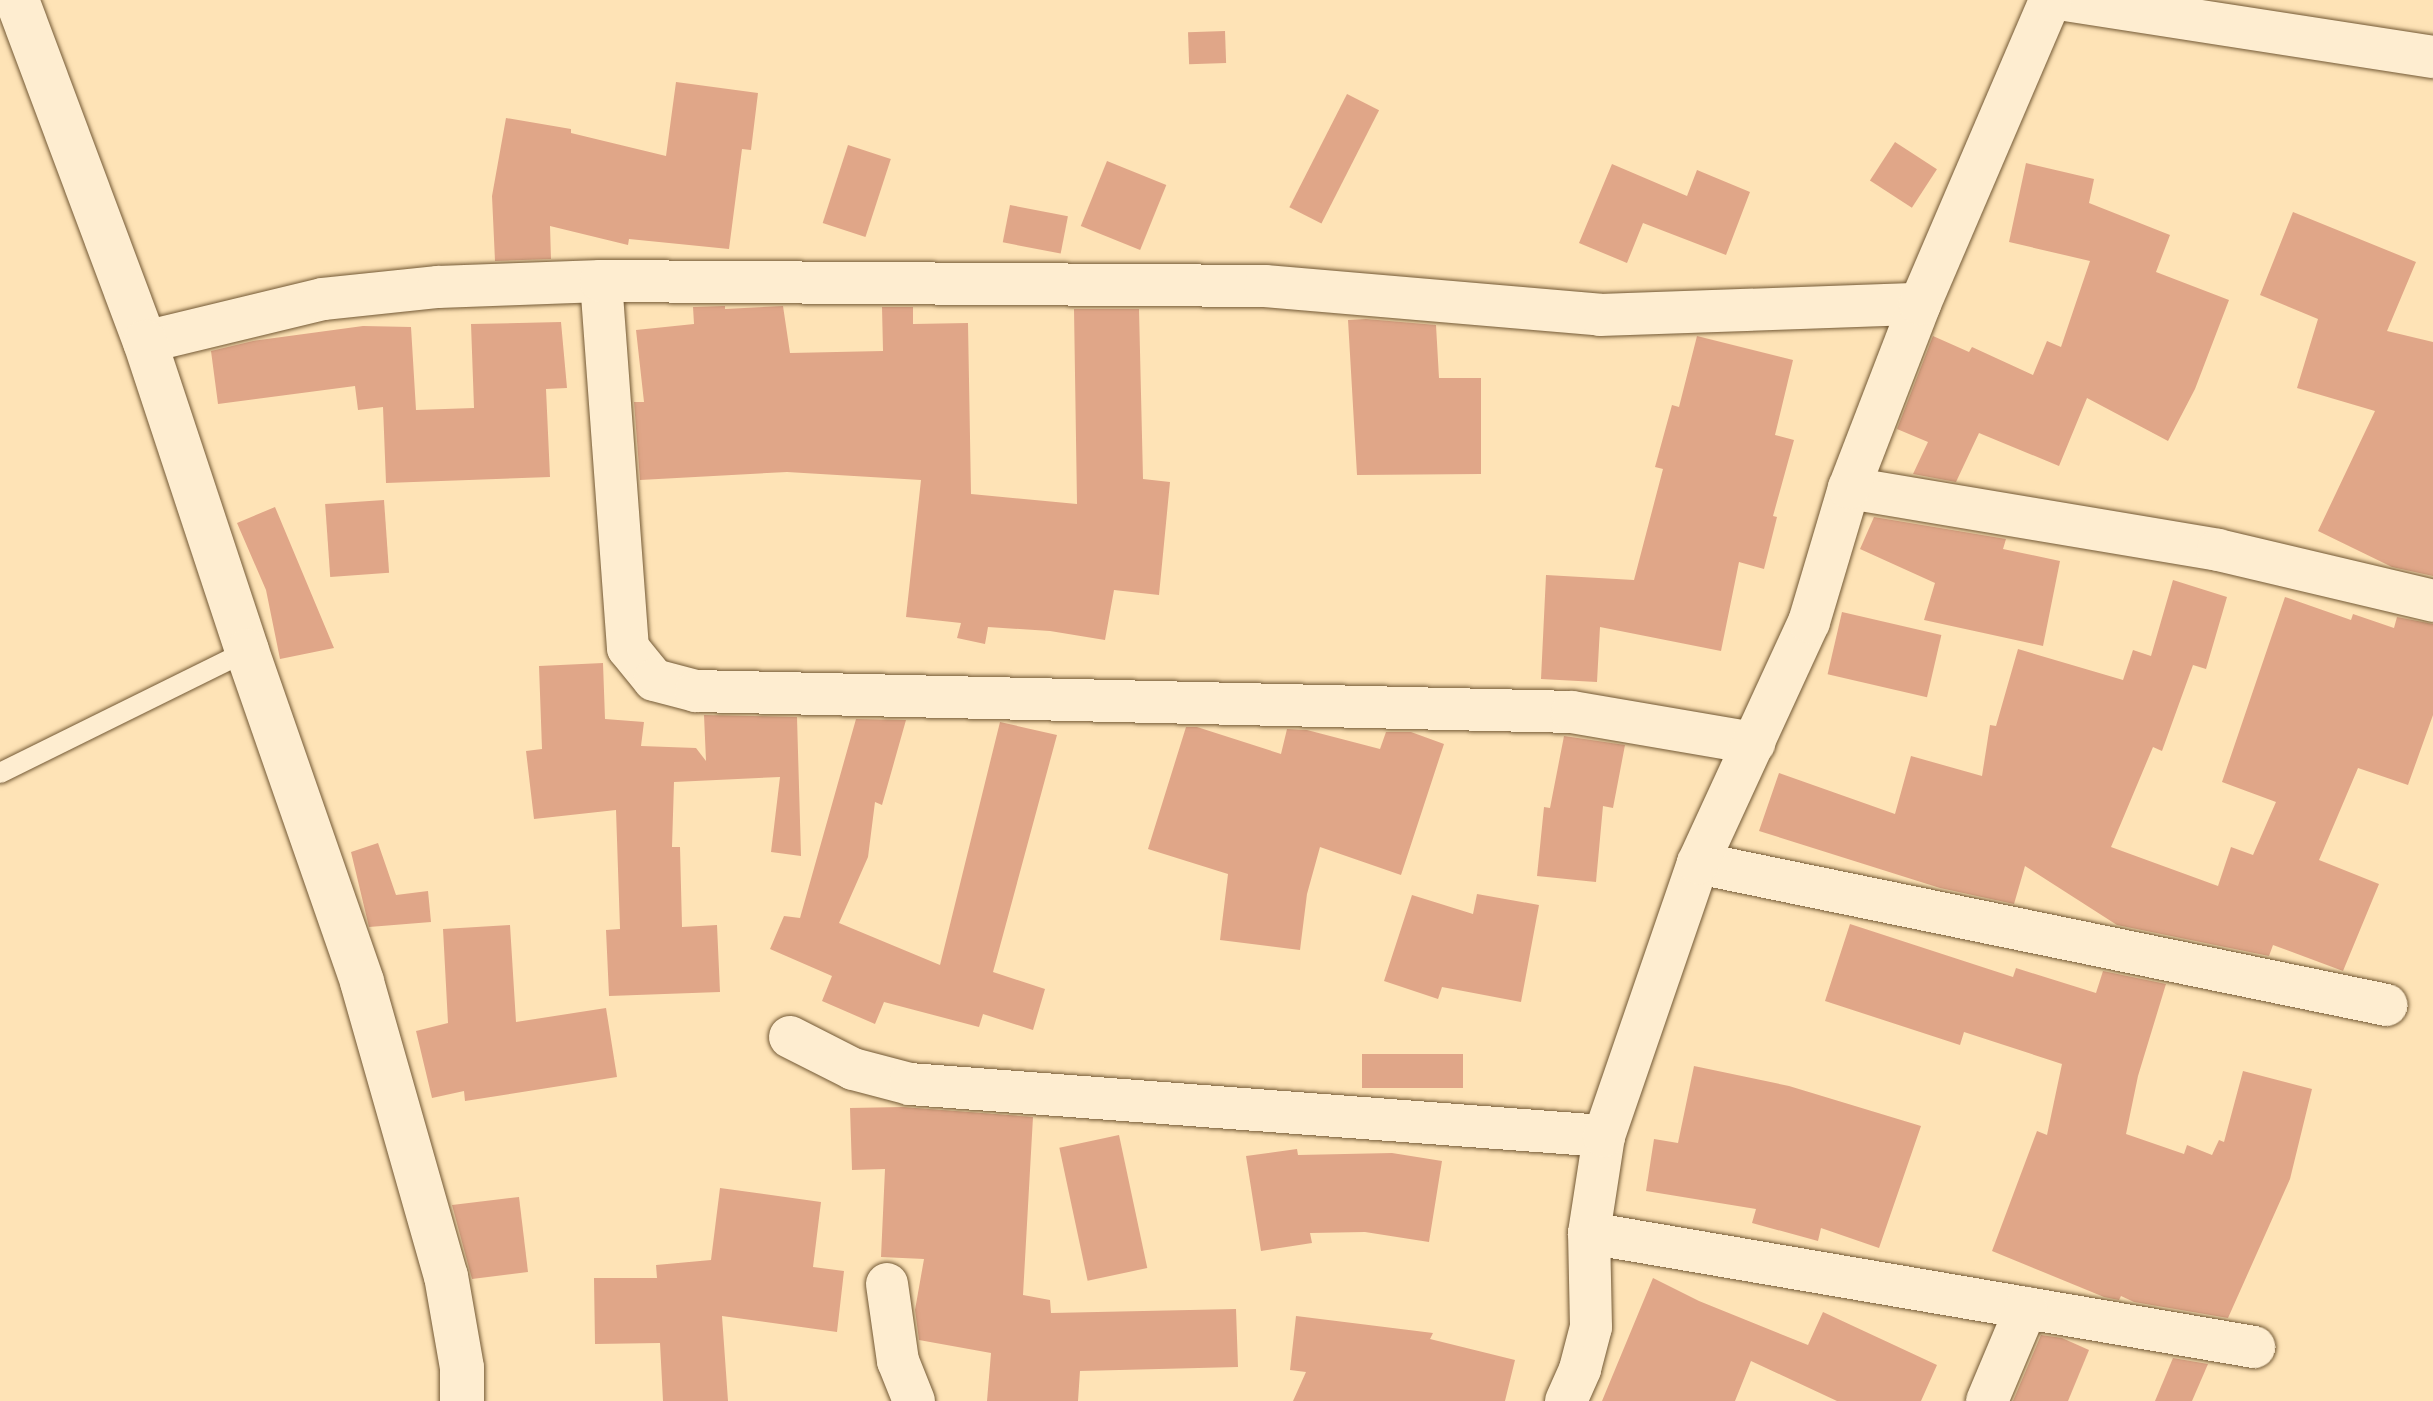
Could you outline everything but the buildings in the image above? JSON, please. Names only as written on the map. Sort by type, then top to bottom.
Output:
[{"type":"street","points":[[17,0],[145,342],[247,651],[362,982],[446,1276],[462,1368],[462,1401]]},
{"type":"street","points":[[1566,1401],[1580,1369],[1591,1327],[1589,1233],[1604,1136],[1698,863],[1809,622],[1849,488],[1920,304],[2050,0]]},
{"type":"street","points":[[2065,0],[2433,57]]},
{"type":"street","points":[[145,342],[323,299],[438,287],[601,281],[1265,286],[1600,315],[1920,304]]},
{"type":"street","points":[[601,281],[628,648],[654,680],[696,691],[1572,712],[1754,743]]},
{"type":"street","points":[[1849,488],[2218,550],[2433,601]]},
{"type":"street","points":[[1698,863],[2387,1005]]},
{"type":"street","points":[[790,1037],[853,1069],[910,1084],[1604,1136]]},
{"type":"street","points":[[1589,1233],[2254,1347]]},
{"type":"street","points":[[887,1284],[898,1361],[914,1401]]},
{"type":"street","points":[[1987,1401],[2026,1308]]},
{"type":"lane","points":[[0,773],[247,651]]}]
